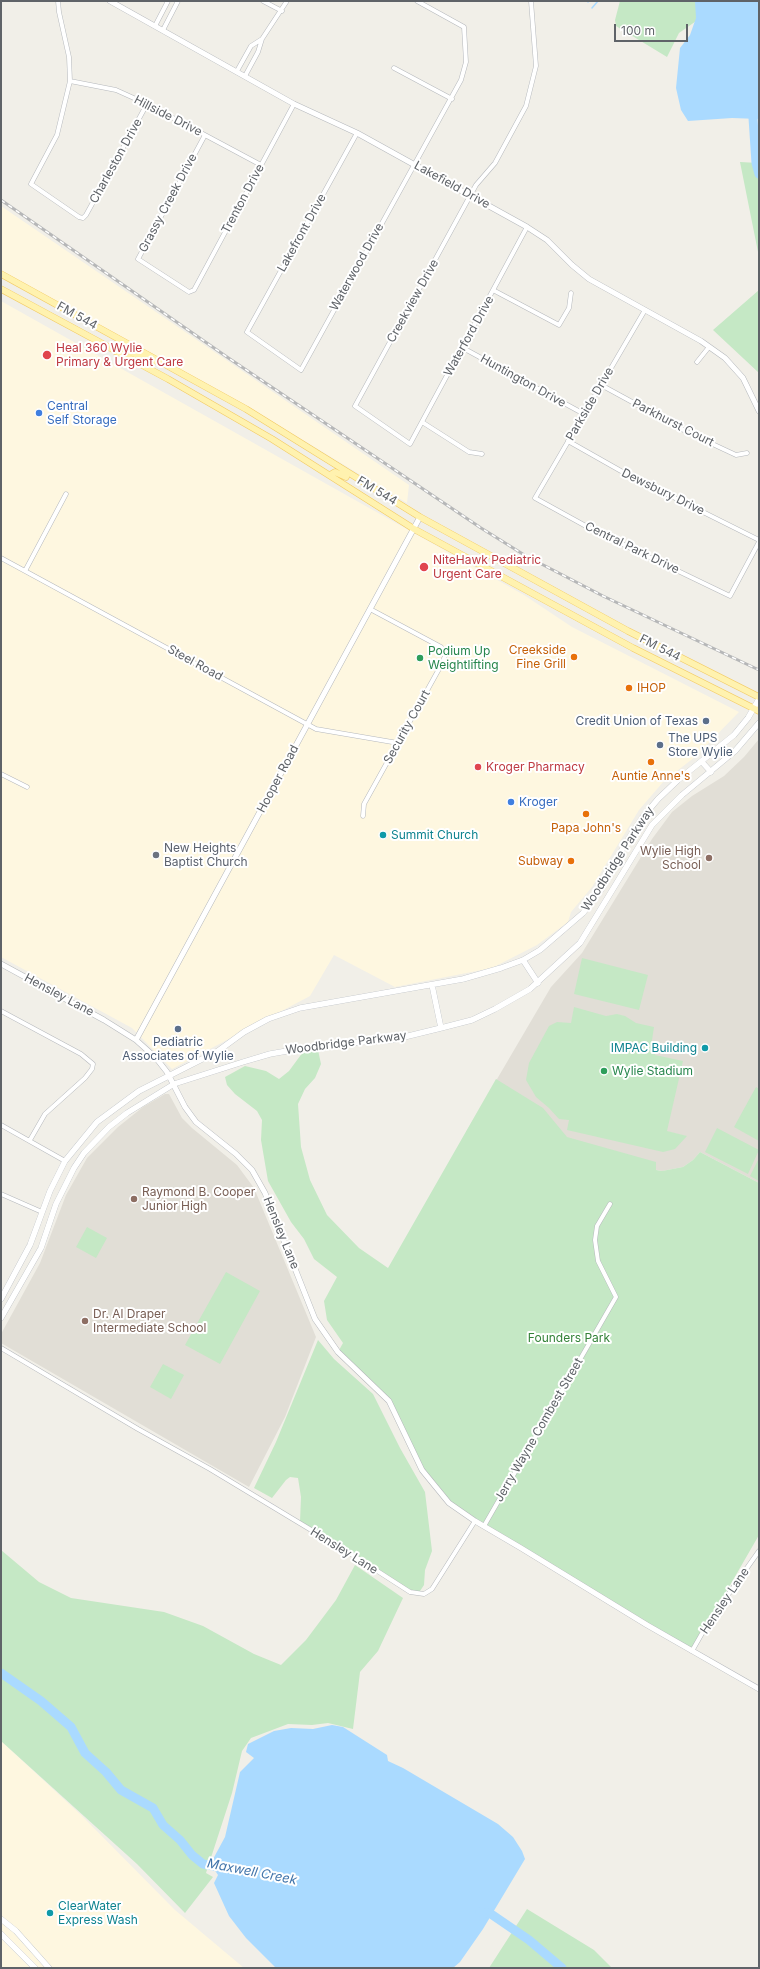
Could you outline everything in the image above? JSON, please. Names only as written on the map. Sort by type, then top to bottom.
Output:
[{"type":"main road","name":"FM 544","points":[[1,274],[246,409],[369,487],[420,517],[628,631],[759,698]]},
{"type":"main road","name":"FM 544","points":[[1,289],[272,439],[414,529],[633,648],[756,710]]},
{"type":"main road","points":[[33,306],[39,295]]},
{"type":"main road","points":[[115,351],[117,349],[122,349],[147,360],[158,361]]},
{"type":"main road","points":[[330,476],[334,472],[369,487]]},
{"type":"main road","points":[[526,590],[532,578]]},
{"type":"main road","name":"Woodbridge Parkway","points":[[1,1298],[30,1244],[42,1212],[65,1161],[97,1122],[139,1091],[218,1051],[244,1032],[268,1019],[300,1008],[463,979],[523,960],[540,950],[584,913],[602,887],[624,846],[642,818],[658,799],[678,780],[734,735],[756,710],[759,698]]},
{"type":"main road","name":"Woodbridge Parkway","points":[[1,1318],[40,1248],[56,1204],[74,1168],[84,1153],[109,1127],[152,1096],[174,1084],[270,1054],[321,1045],[392,1040],[472,1020],[495,1009],[538,983],[580,943],[652,825],[682,795],[739,748],[759,723]]},
{"type":"main road","points":[[702,762],[711,772]]},
{"type":"main road","points":[[642,818],[652,825]]},
{"type":"main road","points":[[602,887],[612,892]]},
{"type":"main road","points":[[523,960],[538,983]]},
{"type":"main road","points":[[432,985],[441,1028]]},
{"type":"main road","points":[[65,1161],[74,1168]]},
{"type":"main road","points":[[38,1225],[47,1228]]},
{"type":"main road","points":[[1,1919],[39,1956],[48,1968]]},
{"type":"main road","points":[[1,1934],[28,1959],[35,1968]]},
{"type":"main road","points":[[28,1959],[39,1956]]},
{"type":"street","points":[[58,1],[59,12],[70,57],[70,81]]},
{"type":"street","name":"Lakefield Drive","points":[[110,1],[294,104],[356,133],[527,227],[547,240],[572,265],[589,279],[709,347],[725,358],[743,378],[759,411]]},
{"type":"street","points":[[155,26],[168,1]]},
{"type":"street","points":[[163,30],[178,1]]},
{"type":"street","points":[[263,1],[282,11]]},
{"type":"street","points":[[245,76],[258,52],[262,39],[282,11],[287,1]]},
{"type":"street","name":"Waterwood Drive","points":[[301,370],[413,164],[452,99],[461,80],[466,62],[464,27],[417,1]]},
{"type":"street","name":"Creekview Drive","points":[[410,444],[355,406],[476,185],[495,163],[526,106],[531,92],[536,66],[531,1]]},
{"type":"street","points":[[237,71],[251,46],[262,39]]},
{"type":"street","points":[[394,68],[452,99]]},
{"type":"street","name":"Hillside Drive","points":[[70,81],[116,90],[147,104],[261,165]]},
{"type":"street","name":"Charleston Drive","points":[[70,81],[57,135],[31,184],[79,217],[83,218],[86,215],[147,104]]},
{"type":"street","name":"Trenton Drive","points":[[191,292],[194,290],[294,104]]},
{"type":"street","name":"Lakefront Drive","points":[[301,370],[247,332],[356,133]]},
{"type":"street","name":"Grassy Creek Drive","points":[[191,292],[138,259],[205,135]]},
{"type":"street","name":"Waterford Drive","points":[[410,444],[527,227]]},
{"type":"street","points":[[494,290],[559,326],[569,308],[571,293]]},
{"type":"street","name":"Parkside Drive","points":[[536,498],[645,310]]},
{"type":"street","points":[[697,362],[709,347]]},
{"type":"street","name":"Huntington Drive","points":[[463,348],[584,414]]},
{"type":"street","name":"Parkhurst Court","points":[[601,385],[689,433],[736,455],[747,453]]},
{"type":"street","points":[[422,422],[469,452],[482,454]]},
{"type":"street","name":"Dewsbury Drive","points":[[568,441],[621,471],[759,541]]},
{"type":"street","points":[[25,571],[66,494]]},
{"type":"street","name":"Central Park Drive","points":[[536,498],[613,540],[730,596],[759,541]]},
{"type":"street","name":"Hooper Road","points":[[136,1040],[420,517]]},
{"type":"street","name":"Steel Road","points":[[1,558],[307,725],[316,729],[398,743]]},
{"type":"street","name":"Security Court","points":[[363,816],[364,804],[446,654],[441,647],[370,609]]},
{"type":"street","points":[[1,774],[27,787]]},
{"type":"street","name":"Hensley Lane","points":[[1,964],[104,1020],[136,1040],[156,1058],[169,1075],[185,1107],[196,1122],[240,1158],[258,1180],[265,1193],[315,1319],[338,1352],[389,1402],[422,1470],[449,1503],[475,1522],[647,1625],[759,1689]]},
{"type":"street","points":[[1,1011],[81,1054],[91,1061],[93,1067],[81,1082],[48,1110],[30,1140]]},
{"type":"street","points":[[1,1125],[65,1161]]},
{"type":"street","points":[[1,1194],[42,1212]]},
{"type":"street","name":"Jerry Wayne Combest Street","points":[[484,1526],[616,1297],[598,1261],[595,1240],[597,1226],[610,1204]]},
{"type":"street","name":"Hensley Lane","points":[[1,1348],[138,1429],[210,1469],[351,1554],[410,1592],[424,1594],[432,1588],[475,1522]]},
{"type":"street","name":"Hensley Lane","points":[[692,1650],[708,1623],[759,1552]]},
{"type":"shaded area","points":[[1,206],[409,485],[407,503],[240,402],[1,271]]},
{"type":"shaded area","points":[[1,301],[524,595],[572,627],[739,712],[695,757],[664,781],[639,810],[592,887],[571,912],[568,922],[537,945],[492,968],[395,987],[334,955],[310,996],[172,1069],[132,1028],[1,957]]},
{"type":"shaded area","points":[[759,739],[759,1183],[700,1152],[693,1160],[683,1167],[662,1171],[466,1132],[551,987],[582,953],[652,839],[672,812],[692,796],[724,776],[744,757]]},
{"type":"shaded area","points":[[165,1094],[169,1094],[182,1118],[237,1165],[254,1188],[316,1337],[285,1417],[249,1487],[1,1343],[1,1334],[40,1263],[66,1195],[87,1158],[118,1127],[143,1107]]},
{"type":"shaded area","points":[[1,1741],[81,1815],[175,1910],[244,1968],[1,1968]]},
{"type":"green space","points":[[620,1],[725,1],[679,33],[667,57],[616,26],[615,20]]},
{"type":"green space","points":[[740,162],[759,163],[759,257]]},
{"type":"green space","points":[[759,290],[759,373],[713,330]]},
{"type":"green space","points":[[582,958],[648,975],[639,1010],[574,994]]},
{"type":"green space","name":"Wylie Stadium","points":[[574,1007],[606,1016],[617,1014],[625,1016],[636,1023],[654,1027],[651,1047],[656,1049],[655,1055],[683,1061],[667,1131],[687,1136],[675,1149],[663,1152],[567,1130],[569,1120],[559,1119],[536,1097],[526,1080],[529,1063],[549,1026],[557,1022],[571,1023]]},
{"type":"green space","name":"Founders Park","points":[[318,1050],[321,1064],[315,1078],[305,1089],[298,1104],[301,1147],[310,1180],[327,1215],[359,1248],[388,1268],[496,1079],[543,1108],[567,1137],[656,1162],[656,1170],[662,1171],[683,1167],[693,1160],[700,1152],[759,1183],[759,1535],[692,1651],[449,1503],[415,1456],[392,1407],[338,1352],[343,1343],[327,1320],[324,1301],[337,1277],[314,1259],[304,1239],[291,1222],[268,1181],[261,1140],[262,1120],[257,1111],[235,1094],[227,1085],[225,1077],[245,1066],[266,1071],[279,1079],[289,1071],[303,1052]]},
{"type":"green space","points":[[756,1087],[759,1089],[759,1141],[734,1127]]},
{"type":"green space","points":[[717,1128],[759,1150],[748,1174],[705,1152]]},
{"type":"green space","points":[[759,1158],[759,1181],[750,1176]]},
{"type":"green space","points":[[87,1227],[107,1238],[96,1258],[76,1247]]},
{"type":"green space","points":[[226,1272],[260,1291],[220,1364],[185,1345]]},
{"type":"green space","points":[[318,1340],[334,1359],[373,1394],[400,1448],[425,1492],[432,1551],[425,1570],[424,1585],[420,1591],[415,1592],[407,1588],[300,1522],[301,1497],[298,1478],[290,1477],[286,1480],[272,1498],[254,1488],[276,1442]]},
{"type":"green space","points":[[163,1364],[184,1375],[171,1399],[150,1387]]},
{"type":"green space","points":[[1,1550],[39,1582],[71,1598],[164,1612],[203,1626],[254,1654],[281,1665],[306,1640],[336,1600],[355,1565],[403,1598],[378,1651],[360,1672],[353,1729],[328,1723],[312,1725],[288,1724],[251,1738],[242,1751],[232,1793],[206,1873],[213,1877],[185,1913],[137,1864],[1,1741]]},
{"type":"green space","points":[[527,1909],[594,1950],[612,1968],[489,1968]]},
{"type":"water","points":[[695,1],[759,1],[759,119],[732,118],[688,121],[681,110],[676,88],[680,48],[690,35],[696,18]]},
{"type":"water","points":[[332,1725],[343,1727],[387,1755],[388,1761],[403,1768],[498,1824],[513,1837],[522,1851],[525,1859],[483,1929],[460,1962],[453,1968],[276,1968],[246,1938],[229,1916],[214,1883],[218,1875],[214,1869],[208,1865],[212,1861],[225,1837],[240,1772],[254,1758],[246,1752],[248,1744],[274,1731],[291,1728],[313,1729]]},
{"type":"waterway","points":[[592,8],[598,1]]},
{"type":"waterway","points":[[750,107],[753,118],[756,163],[759,174]]},
{"type":"waterway","name":"Maxwell Creek","points":[[1,1673],[41,1701],[71,1727],[85,1753],[106,1772],[121,1790],[153,1808],[163,1825],[180,1840],[192,1855],[203,1864],[219,1867]]},
{"type":"waterway","name":"Maxwell Creek","points":[[480,1912],[491,1914],[529,1940],[562,1968]]},
{"type":"railway","points":[[1,200],[227,357],[481,528],[526,556],[603,596],[759,670]]},
{"type":"place","name":"Heal 360 Wylie Primary & Urgent Care","points":[[47,355]]},
{"type":"place","name":"Central Self Storage","points":[[39,413]]},
{"type":"place","name":"NiteHawk Pediatric Urgent Care","points":[[424,567]]},
{"type":"place","name":"Creekside Fine Grill","points":[[574,657]]},
{"type":"place","name":"Podium Up Weightlifting","points":[[420,658]]},
{"type":"place","name":"IHOP","points":[[629,688]]},
{"type":"place","name":"Credit Union of Texas","points":[[706,721]]},
{"type":"place","name":"The UPS Store Wylie","points":[[660,745]]},
{"type":"place","name":"Auntie Anne's","points":[[651,762]]},
{"type":"place","name":"Kroger Pharmacy","points":[[478,767]]},
{"type":"place","name":"Kroger","points":[[511,802]]},
{"type":"place","name":"Papa John's","points":[[586,814]]},
{"type":"place","name":"Summit Church","points":[[383,835]]},
{"type":"place","name":"New Heights Baptist Church","points":[[156,855]]},
{"type":"place","name":"Wylie High School","points":[[709,858]]},
{"type":"place","name":"Subway","points":[[571,861]]},
{"type":"place","name":"Pediatric Associates of Wylie","points":[[178,1029]]},
{"type":"place","name":"IMPAC Building","points":[[705,1048]]},
{"type":"place","name":"Wylie Stadium","points":[[604,1071]]},
{"type":"place","name":"Raymond B. Cooper Junior High","points":[[134,1199]]},
{"type":"place","name":"Dr. Al Draper Intermediate School","points":[[85,1321]]},
{"type":"place","name":"ClearWater Express Wash","points":[[50,1913]]}]
